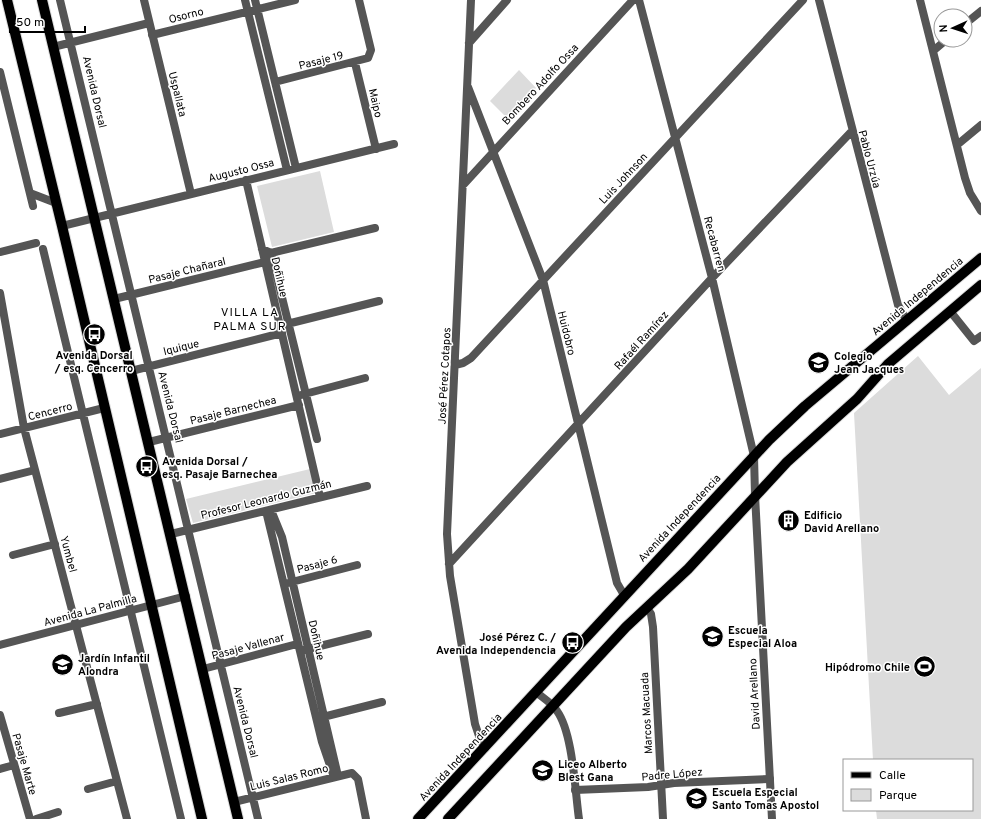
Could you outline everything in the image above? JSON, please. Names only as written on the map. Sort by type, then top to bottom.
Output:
[{"type":"main road","points":[[7,0],[202,819]]},
{"type":"main road","points":[[42,0],[186,596],[238,819]]},
{"type":"main road","name":"Avenida Independencia","points":[[418,819],[754,456],[805,406],[981,258]]},
{"type":"main road","points":[[448,819],[626,627],[688,569],[787,462],[857,399],[888,364],[981,285]]},
{"type":"street","name":"Avenida Dorsal","points":[[60,0],[130,295],[149,366],[258,819]]},
{"type":"street","name":"Uspallata","points":[[144,0],[191,194]]},
{"type":"street","points":[[245,0],[287,170]]},
{"type":"street","points":[[255,0],[296,168]]},
{"type":"street","name":"Osorno","points":[[152,35],[295,0]]},
{"type":"street","name":"Pasaje 19","points":[[275,82],[367,59],[370,56],[371,50],[359,0]]},
{"type":"street","name":"José Pérez Cotapos","points":[[470,0],[464,184],[448,517],[449,564],[476,724],[480,739],[485,748]]},
{"type":"street","points":[[469,43],[507,0]]},
{"type":"street","name":"Bombero Adolfo Ossa","points":[[464,184],[633,0]]},
{"type":"street","name":"Recabarren","points":[[639,0],[712,278],[754,456],[754,496]]},
{"type":"street","name":"Luis Johnson","points":[[455,365],[463,363],[470,358],[803,0]]},
{"type":"street","name":"Pablo Urzúa","points":[[819,0],[898,305],[907,321]]},
{"type":"street","points":[[920,0],[970,193],[981,211]]},
{"type":"street","points":[[973,18],[981,11]]},
{"type":"street","points":[[54,47],[149,23]]},
{"type":"street","points":[[933,51],[937,48]]},
{"type":"street","name":"Maipo","points":[[355,63],[376,149]]},
{"type":"street","points":[[0,72],[33,206]]},
{"type":"street","name":"Huidobro","points":[[467,83],[543,280],[617,583],[624,595]]},
{"type":"street","points":[[957,145],[981,125]]},
{"type":"street","name":"Rafaél Ramírez","points":[[449,564],[712,278],[852,131]]},
{"type":"street","name":"Augusto Ossa","points":[[62,226],[394,144]]},
{"type":"street","name":"Doñihue","points":[[246,180],[262,249],[284,327],[306,394],[317,439]]},
{"type":"street","points":[[30,193],[56,203]]},
{"type":"street","points":[[271,253],[375,228]]},
{"type":"street","points":[[0,252],[36,243]]},
{"type":"street","points":[[43,248],[181,819]]},
{"type":"street","name":"Doñihue","points":[[262,249],[271,253],[298,405],[320,498]]},
{"type":"street","name":"Pasaje Chañaral","points":[[114,299],[266,262]]},
{"type":"street","name":"Yumbel","points":[[0,293],[24,428],[127,819]]},
{"type":"street","name":"Iquique","points":[[132,371],[379,300]]},
{"type":"street","points":[[950,311],[978,338]]},
{"type":"street","points":[[297,396],[364,378]]},
{"type":"street","name":"Pasaje Barnechea","points":[[149,442],[298,405]]},
{"type":"street","name":"Cencerro","points":[[0,434],[104,408]]},
{"type":"street","points":[[0,478],[35,470]]},
{"type":"street","name":"Profesor Leonardo Guzmán","points":[[171,534],[367,486]]},
{"type":"street","name":"David Arellano","points":[[754,496],[772,819]]},
{"type":"street","name":"Doñihue","points":[[268,510],[282,537],[308,649],[320,718]]},
{"type":"street","name":"Doñihue","points":[[268,510],[283,585],[298,648],[336,776]]},
{"type":"street","points":[[13,554],[55,544]]},
{"type":"street","name":"Pasaje 6","points":[[283,585],[357,565]]},
{"type":"street","name":"Avenida La Palmilla","points":[[0,645],[186,596]]},
{"type":"street","name":"Marcos Macuada","points":[[647,608],[652,620],[663,819]]},
{"type":"street","name":"Pasaje Vallenar","points":[[203,669],[220,664],[298,648],[308,649],[368,634]]},
{"type":"street","points":[[536,692],[558,711],[563,724],[568,741],[579,819]]},
{"type":"street","points":[[320,718],[382,702]]},
{"type":"street","points":[[60,713],[97,704]]},
{"type":"street","name":"Pasaje Marte","points":[[0,715],[30,819]]},
{"type":"street","points":[[0,769],[14,765]]},
{"type":"street","name":"Luis Salas Romo","points":[[234,802],[349,773],[357,777],[366,819]]},
{"type":"street","name":"Padre López","points":[[575,790],[770,779]]},
{"type":"street","points":[[88,789],[117,781]]},
{"type":"street","points":[[36,819],[58,812]]},
{"type":"green space","points":[[519,70],[536,88],[507,118],[490,101]]},
{"type":"green space","points":[[320,171],[334,232],[272,247],[257,186]]},
{"type":"green space","name":"Hipódromo Chile","points":[[918,356],[949,395],[981,368],[981,819],[877,819],[876,811],[973,811],[973,759],[873,759],[854,413]]},
{"type":"green space","points":[[310,469],[316,493],[193,523],[186,499]]},
{"type":"place","name":"Avenida Dorsal / esq. Cencerro","points":[[94,335]]},
{"type":"place","name":"Colegio Jean Jacques","points":[[818,362]]},
{"type":"place","name":"Avenida Dorsal / esq. Pasaje Barnechea","points":[[147,467]]},
{"type":"place","name":"Edificio David Arellano","points":[[789,521]]},
{"type":"place","name":"Escuela Especial Aloa","points":[[712,636]]},
{"type":"place","name":"José Pérez C. / Avenida Independencia","points":[[572,643]]},
{"type":"place","name":"Jardín Infantil Alondra","points":[[62,664]]},
{"type":"place","name":"Hipódromo Chile","points":[[925,667]]},
{"type":"place","name":"Liceo Alberto Blest Gana","points":[[543,770]]},
{"type":"place","name":"Escuela Especial Santo Tomas Apostol","points":[[697,798]]},
{"type":"district","name":"VILLA LA PALMA SUR","points":[[250,319]]}]
